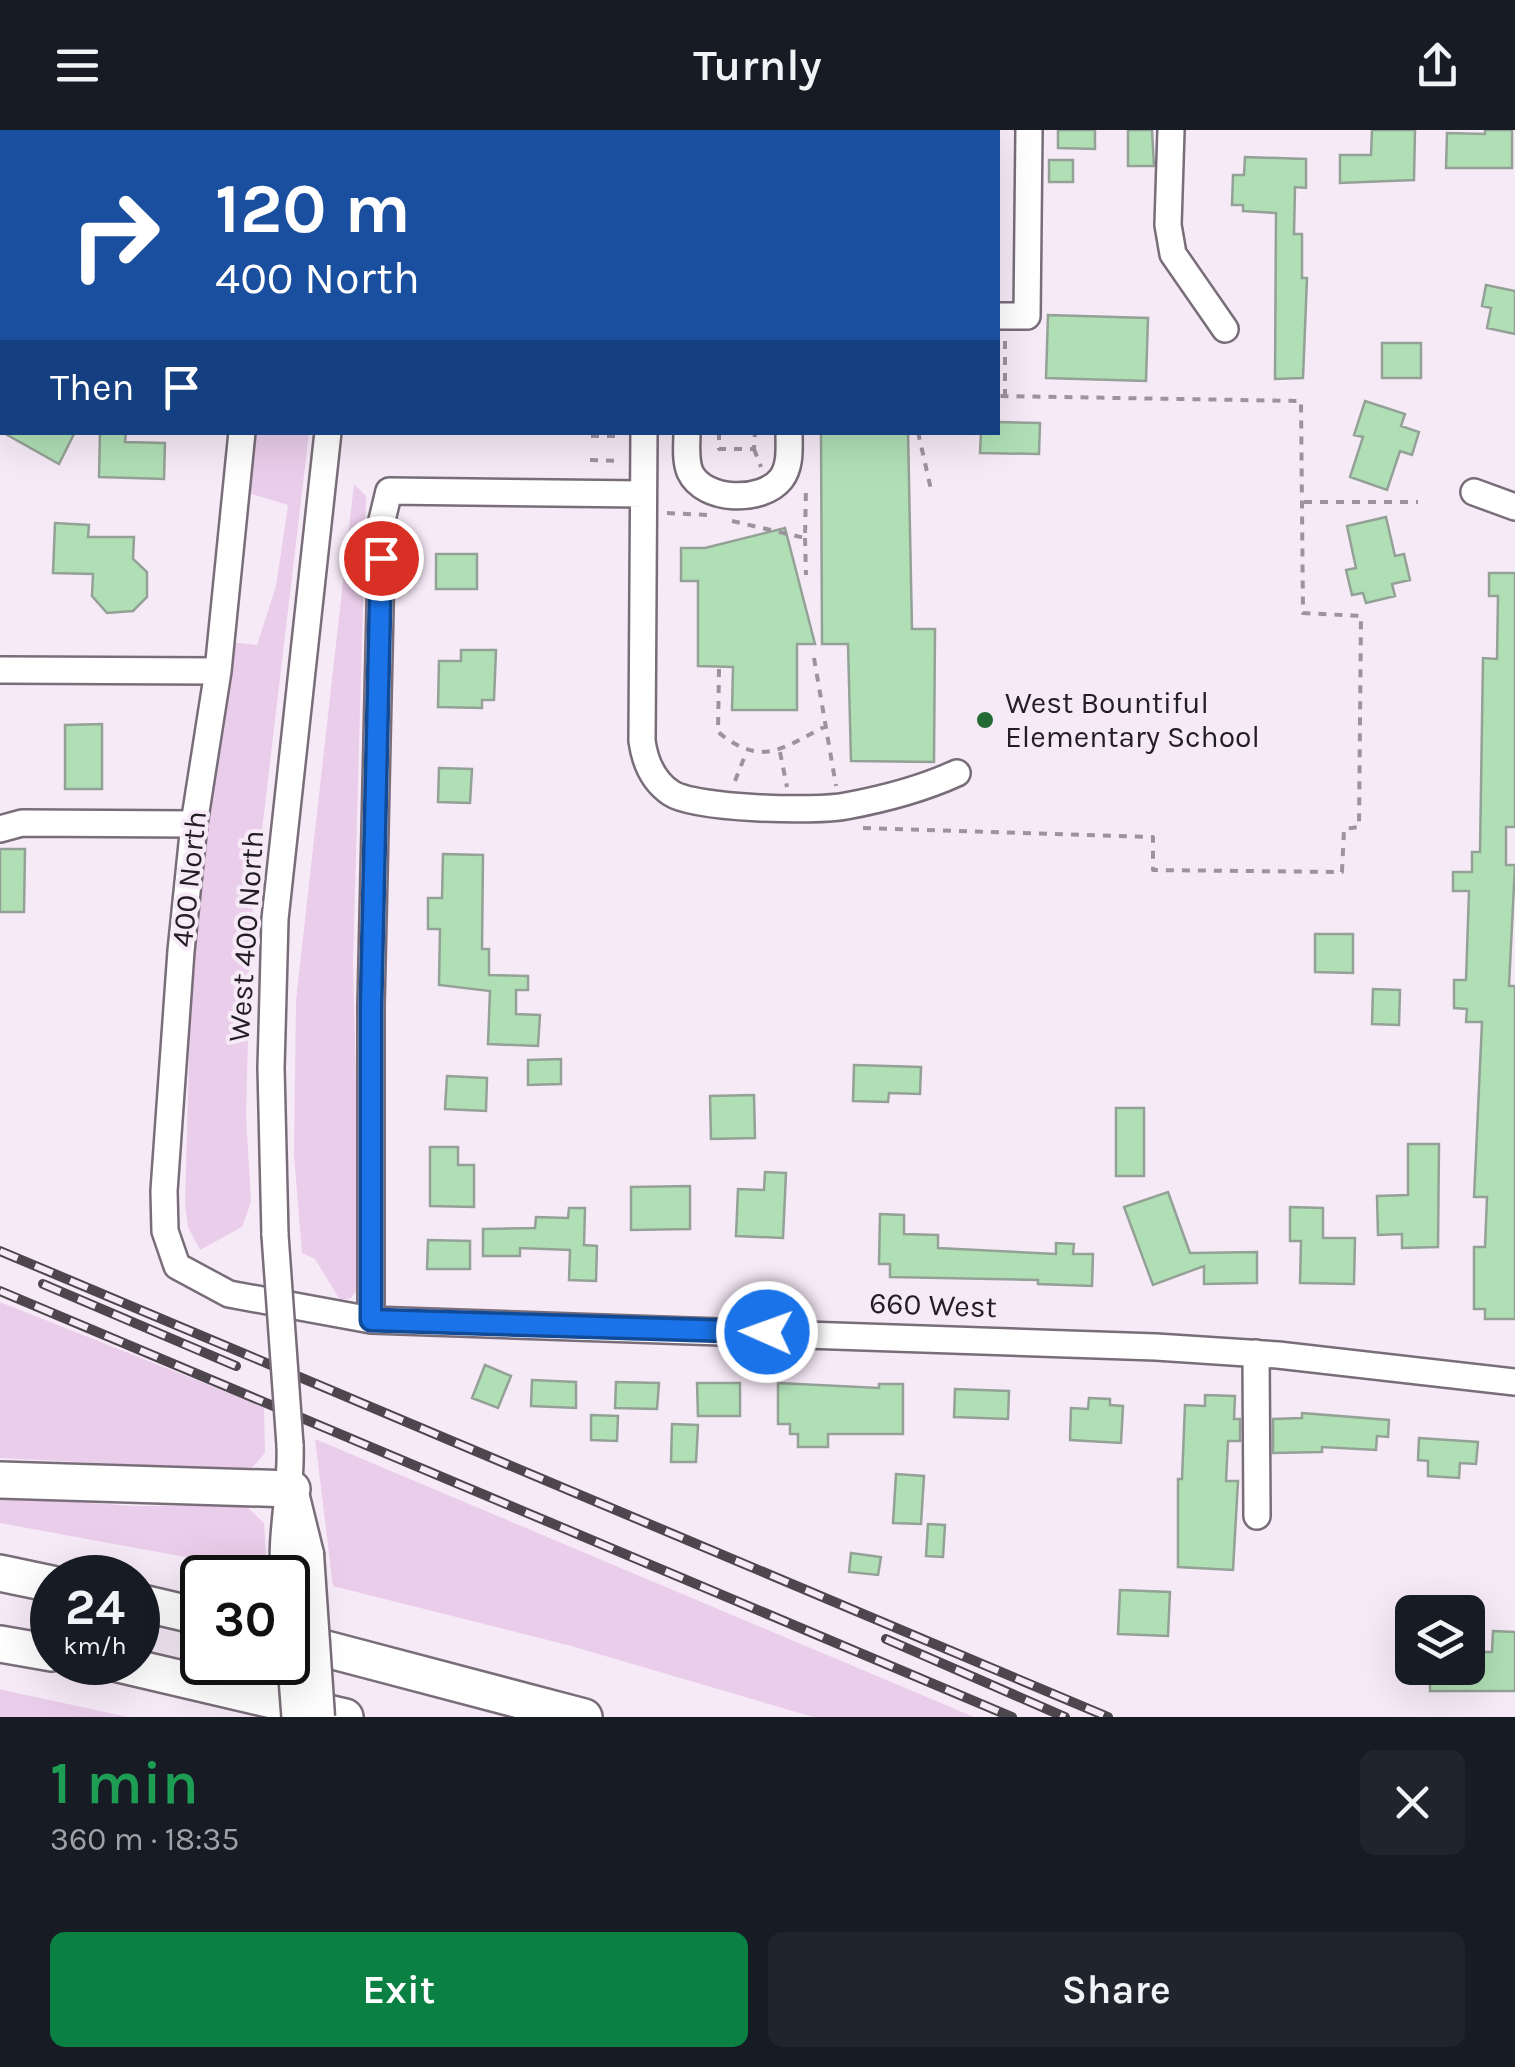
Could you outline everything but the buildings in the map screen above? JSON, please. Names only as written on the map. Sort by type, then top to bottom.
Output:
[{"type":"highway","points":[[0,1480],[292,1489]]},
{"type":"highway","points":[[0,1573],[30,1579]]},
{"type":"highway","points":[[0,1644],[30,1649]]},
{"type":"highway","points":[[310,1645],[584,1717]]},
{"type":"highway","points":[[160,1674],[345,1717]]},
{"type":"main road","points":[[291,1555],[292,1489]]},
{"type":"main road","points":[[310,1667],[319,1717]]},
{"type":"street","points":[[1000,316],[1027,316],[1029,130]]},
{"type":"street","points":[[1171,130],[1168,225],[1172,254],[1225,329]]},
{"type":"street","name":"400 North","points":[[229,1294],[177,1266],[165,1231],[178,988],[194,824],[218,671],[242,435]]},
{"type":"street","name":"West 400 North","points":[[292,1489],[275,1235],[271,1068],[275,919],[328,435]]},
{"type":"street","points":[[632,435],[643,494],[644,756],[654,776],[671,793],[692,802],[841,807],[930,786],[957,773]]},
{"type":"street","points":[[687,435],[688,464],[702,486],[720,494],[755,494],[770,489],[783,476],[790,435]]},
{"type":"street","points":[[371,1320],[376,729],[382,520],[389,491],[643,494]]},
{"type":"street","points":[[1474,492],[1515,507]]},
{"type":"street","points":[[0,670],[218,671]]},
{"type":"street","points":[[0,829],[22,822],[194,824]]},
{"type":"street","name":"660 West","points":[[229,1294],[371,1320],[921,1336],[1256,1354],[1515,1382]]},
{"type":"street","points":[[1256,1354],[1257,1516]]},
{"type":"street","points":[[292,1685],[294,1717]]},
{"type":"path","points":[[1005,347],[1005,396]]},
{"type":"path","points":[[814,658],[846,828],[1154,837],[1153,870],[1342,872],[1344,829],[1359,827],[1361,616],[1303,613],[1301,400],[1000,396]]},
{"type":"path","points":[[591,436],[612,435]]},
{"type":"path","points":[[719,435],[719,449],[754,449]]},
{"type":"path","points":[[755,435],[754,449],[764,476]]},
{"type":"path","points":[[919,435],[932,494]]},
{"type":"path","points":[[590,460],[621,461]]},
{"type":"path","points":[[1304,502],[1418,502]]},
{"type":"path","points":[[805,538],[806,575]]},
{"type":"path","points":[[718,669],[718,732],[747,750],[779,750],[826,726]]},
{"type":"path","points":[[733,806],[735,779],[747,750]]},
{"type":"path","points":[[779,750],[786,766],[788,806]]},
{"type":"shaded area","points":[[255,435],[309,435],[251,923],[246,1116],[251,1202],[242,1227],[200,1250],[188,1227],[185,1206],[193,917],[230,642],[257,645],[276,586],[288,505],[248,493]]},
{"type":"shaded area","points":[[354,484],[366,496],[353,962],[361,1284],[351,1298],[340,1300],[315,1259],[302,1253],[294,1155],[296,1000]]},
{"type":"shaded area","points":[[0,1302],[264,1407],[265,1453],[252,1468],[242,1470],[0,1458]]},
{"type":"shaded area","points":[[315,1439],[974,1717],[813,1717],[571,1646],[333,1586]]},
{"type":"shaded area","points":[[0,1497],[135,1506],[246,1506],[264,1523],[266,1555],[180,1556],[0,1523]]},
{"type":"shaded area","points":[[0,1689],[3,1690],[128,1717],[0,1717]]},
{"type":"railway","points":[[0,1251],[1108,1717]]},
{"type":"railway","points":[[43,1284],[236,1366]]},
{"type":"railway","points":[[0,1291],[1012,1717]]},
{"type":"railway","points":[[886,1639],[1065,1717]]},
{"type":"place","name":"West Bountiful Elementary School","points":[[985,720]]},
{"type":"route","points":[[381,558],[371,1006],[371,1320],[767,1332]]}]
